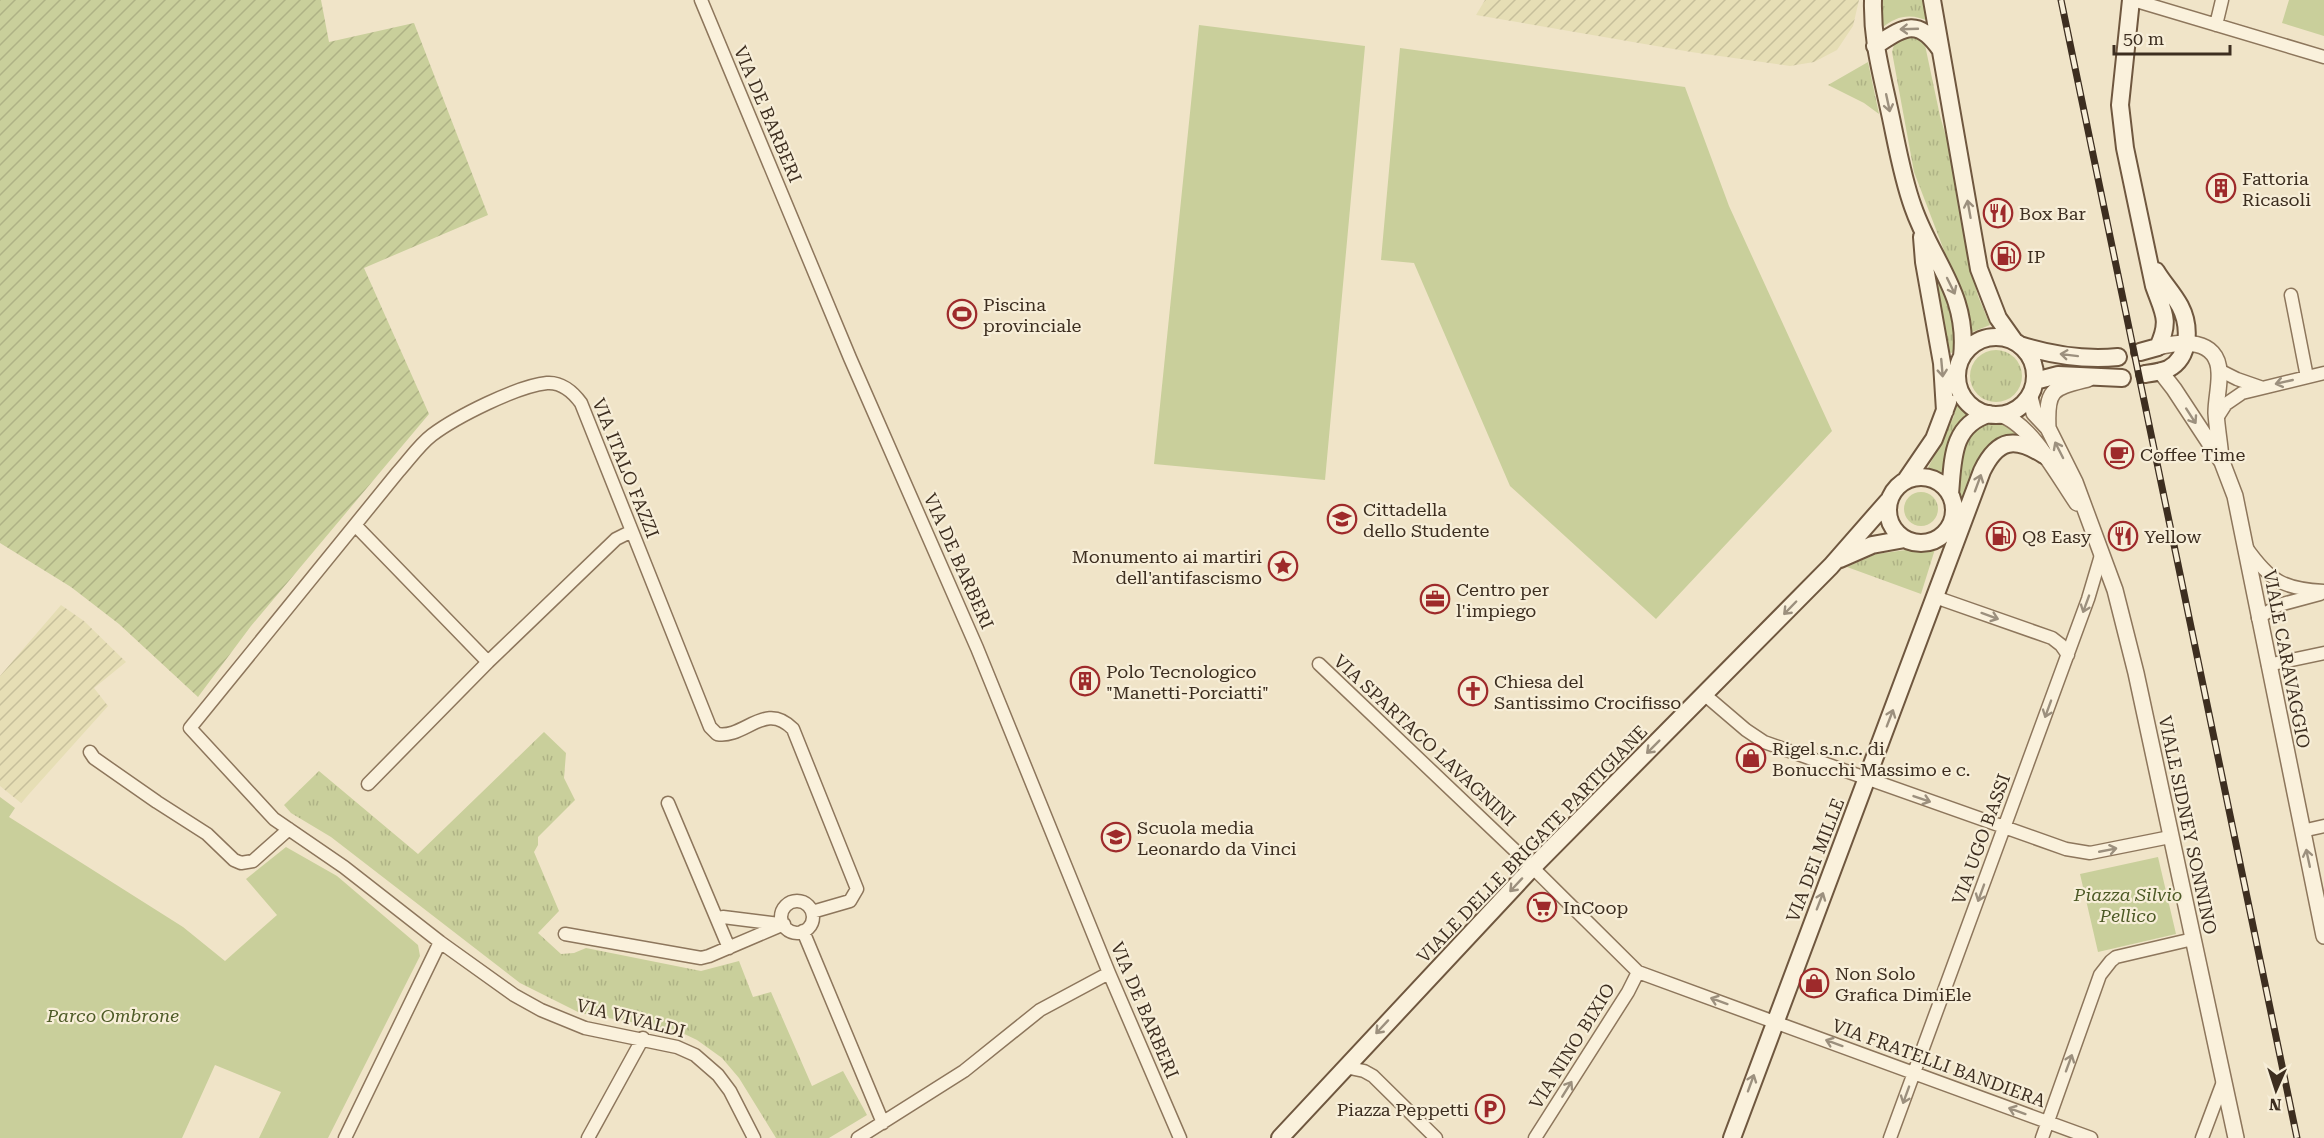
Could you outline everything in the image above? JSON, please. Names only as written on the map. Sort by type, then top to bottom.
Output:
[{"type":"main road","points":[[1873,0],[1875,46],[1912,206],[1955,294],[1964,327],[1962,357],[1945,411],[1934,439],[1906,480],[1892,492],[1887,512],[1890,523],[1905,539],[1920,543],[1929,542],[1943,534],[1953,520],[1954,511],[1950,494],[1953,457],[1962,432],[1977,417],[2015,411],[2032,389],[2058,375],[2122,378]]},
{"type":"main road","points":[[1932,0],[1982,279],[1998,318],[2026,351],[2034,365],[2032,389]]},
{"type":"main road","points":[[2132,0],[2120,105],[2125,148],[2154,286],[2165,315],[2164,332],[2158,347],[2140,352]]},
{"type":"main road","points":[[1875,46],[1894,32],[1902,28],[1910,28],[1922,30],[1930,35],[1940,49]]},
{"type":"main road","points":[[1921,227],[1924,262],[1942,363],[1945,411]]},
{"type":"main road","points":[[2149,259],[2183,312],[2186,323],[2186,343],[2180,357],[2169,368],[2153,373]]},
{"type":"main road","points":[[1962,357],[1967,350],[1981,340],[1998,337],[2044,352],[2082,357],[2118,357]]},
{"type":"main road","points":[[1957,378],[1959,387],[1973,408],[1995,415]]},
{"type":"main road","points":[[1936,595],[1989,457],[2004,444],[2017,442],[2026,444],[2044,455]]},
{"type":"main road","points":[[1906,480],[1926,477],[1936,480],[1944,485],[1950,494]]},
{"type":"main road","name":"VIALE DELLE BRIGATE PARTIGIANE","points":[[1280,1138],[1533,867],[1835,562],[1888,501]]},
{"type":"main road","name":"VIA DEI MILLE","points":[[1731,1138],[1936,595],[1943,534]]},
{"type":"main road","points":[[1835,562],[1872,545],[1905,539]]},
{"type":"street","name":"VIA DE BARBERI","points":[[701,0],[850,358],[982,646],[1109,973],[1180,1138]]},
{"type":"street","points":[[2132,0],[2324,57]]},
{"type":"street","points":[[2217,25],[2222,0]]},
{"type":"street","points":[[2291,295],[2307,377]]},
{"type":"street","points":[[2158,347],[2172,343],[2198,343],[2207,347],[2217,361],[2219,370],[2236,380],[2261,388]]},
{"type":"street","name":"VIALE CARAVAGGIO","points":[[2219,370],[2217,418],[2222,462]]},
{"type":"street","name":"VIALE CARAVAGGIO","points":[[2153,373],[2175,389],[2222,462],[2235,496],[2324,936]]},
{"type":"street","points":[[2217,418],[2234,397],[2324,373]]},
{"type":"street","points":[[2048,428],[2048,405],[2053,392],[2064,385],[2094,378]]},
{"type":"street","name":"VIA ITALO FAZZI","points":[[190,728],[398,472],[432,435],[478,408],[522,390],[546,383],[566,388],[581,403],[713,731],[726,734],[771,718],[783,721],[793,729],[857,889],[853,898],[846,903],[812,912]]},
{"type":"street","name":"VIALE SIDNEY SONNINO","points":[[2032,389],[2034,412],[2048,428],[2075,482],[2115,590],[2136,673],[2236,1138]]},
{"type":"street","name":"VIALE SIDNEY SONNINO","points":[[1995,415],[2020,426],[2044,455],[2090,523]]},
{"type":"street","points":[[356,526],[488,662]]},
{"type":"street","points":[[368,784],[488,662],[616,539],[633,531]]},
{"type":"street","points":[[2245,544],[2260,567],[2278,582],[2298,590],[2324,592]]},
{"type":"street","name":"VIA UGO BASSI","points":[[1890,1138],[2068,655],[2102,552]]},
{"type":"street","points":[[2258,618],[2279,605],[2324,592]]},
{"type":"street","points":[[1936,595],[2052,638],[2068,655]]},
{"type":"street","points":[[2268,664],[2324,653]]},
{"type":"street","name":"VIA SPARTACO LAVAGNINI","points":[[1318,664],[1533,867],[1638,972]]},
{"type":"street","points":[[1705,695],[1746,730],[1764,742],[2066,849],[2090,853],[2170,837]]},
{"type":"street","name":"VIA VIVALDI","points":[[190,728],[274,819],[344,867],[440,942],[514,995],[541,1010],[585,1028],[643,1038],[677,1047],[695,1055],[708,1065],[730,1091],[754,1138]]},
{"type":"street","points":[[90,752],[94,758],[207,834],[240,863],[253,861],[288,829]]},
{"type":"street","points":[[668,803],[729,948]]},
{"type":"street","points":[[2302,831],[2324,826]]},
{"type":"street","points":[[717,919],[723,917],[784,924],[794,932],[803,931],[812,921],[812,912],[806,904],[791,902],[783,909],[784,924]]},
{"type":"street","points":[[565,934],[701,958],[784,924]]},
{"type":"street","points":[[803,931],[884,1123]]},
{"type":"street","points":[[2042,1138],[2100,975],[2107,964],[2116,957],[2193,939]]},
{"type":"street","points":[[345,1138],[440,942]]},
{"type":"street","name":"VIA FRATELLI BANDIERA","points":[[1638,972],[2091,1138]]},
{"type":"street","name":"VIA NINO BIXIO","points":[[1535,1138],[1628,992],[1638,972]]},
{"type":"street","points":[[858,1138],[964,1071],[1040,1010],[1109,973]]},
{"type":"street","points":[[588,1138],[643,1038]]},
{"type":"street","points":[[1345,1067],[1364,1071],[1373,1076],[1436,1138]]},
{"type":"street","points":[[2202,1138],[2223,1082]]},
{"type":"shaded area","points":[[1485,0],[1859,0],[1853,26],[1837,50],[1814,62],[1790,66],[1691,52],[1476,15]]},
{"type":"shaded area","points":[[61,605],[84,621],[126,662],[94,688],[108,706],[21,803],[0,786],[0,676]]},
{"type":"green space","points":[[0,0],[321,0],[329,42],[414,23],[488,215],[364,268],[429,414],[251,626],[198,697],[119,624],[71,587],[0,543]]},
{"type":"green space","points":[[1883,0],[1926,0],[1930,22],[1917,17],[1905,17],[1893,20],[1882,28]]},
{"type":"green space","points":[[2289,0],[2324,0],[2324,36],[2282,23]]},
{"type":"green space","points":[[1199,25],[1365,46],[1325,480],[1154,464]]},
{"type":"green space","points":[[1910,34],[1923,41],[1925,45],[1940,116],[1950,150],[1971,270],[1978,296],[1990,325],[1970,333],[1963,300],[1914,172],[1892,52],[1895,41]]},
{"type":"green space","points":[[1400,48],[1685,87],[1729,206],[1832,431],[1656,619],[1510,486],[1414,263],[1381,260]]},
{"type":"green space","points":[[1868,62],[1879,114],[1864,103],[1828,85]]},
{"type":"green space","points":[[1931,264],[1956,315],[1952,353],[1949,352],[1928,265]]},
{"type":"green space","points":[[1991,350],[2001,350],[2015,357],[2022,376],[2015,395],[2001,402],[1991,402],[1981,398],[1974,391],[1970,381],[1970,371],[1974,361],[1981,354]]},
{"type":"green space","points":[[1957,401],[1970,413],[1955,433],[1945,474],[1928,468],[1954,416]]},
{"type":"green space","points":[[1998,421],[2012,426],[2021,434],[1997,439],[1990,445],[1979,461],[1968,493],[1962,497],[1959,494],[1958,482],[1964,447],[1976,429],[1986,423]]},
{"type":"green space","points":[[1921,492],[1933,497],[1938,509],[1933,521],[1921,526],[1909,521],[1904,509],[1909,497]]},
{"type":"green space","points":[[1936,546],[1921,594],[1847,567],[1876,554]]},
{"type":"green space","points":[[544,732],[566,753],[564,778],[575,800],[538,837],[538,845],[534,852],[559,911],[538,933],[561,954],[574,953],[586,948],[701,971],[739,961],[753,997],[771,992],[812,1086],[843,1071],[867,1115],[829,1138],[776,1138],[739,1078],[722,1058],[697,1040],[676,1030],[580,1013],[520,983],[331,837],[291,813],[284,805],[319,771],[418,854]]},
{"type":"green space","name":"Parco Ombrone","points":[[0,797],[15,808],[9,817],[183,927],[225,961],[277,915],[246,879],[286,847],[337,876],[418,945],[420,956],[328,1138],[259,1138],[281,1092],[215,1065],[182,1138],[0,1138]]},
{"type":"green space","name":"Piazza Silvio Pellico","points":[[2158,857],[2176,934],[2098,952],[2080,874]]},
{"type":"railway","points":[[2061,0],[2297,1138]]},
{"type":"place","name":"Fattoria Ricasoli","points":[[2221,188]]},
{"type":"place","name":"Box Bar","points":[[1998,213]]},
{"type":"place","name":"IP","points":[[2006,256]]},
{"type":"place","name":"Piscina provinciale","points":[[962,314]]},
{"type":"place","name":"Coffee Time","points":[[2119,454]]},
{"type":"place","name":"Cittadella dello Studente","points":[[1342,519]]},
{"type":"place","name":"Q8 Easy","points":[[2001,536]]},
{"type":"place","name":"Yellow","points":[[2123,536]]},
{"type":"place","name":"Monumento ai martiri dell'antifascismo","points":[[1283,566]]},
{"type":"place","name":"Centro per l'impiego","points":[[1435,599]]},
{"type":"place","name":"Polo Tecnologico \"Manetti-Porciatti\"","points":[[1085,681]]},
{"type":"place","name":"Chiesa del Santissimo Crocifisso","points":[[1473,691]]},
{"type":"place","name":"Rigel s.n.c. di Bonucchi Massimo e c.","points":[[1751,758]]},
{"type":"place","name":"Scuola media Leonardo da Vinci","points":[[1116,837]]},
{"type":"place","name":"InCoop","points":[[1542,907]]},
{"type":"place","name":"Non Solo Grafica DimiEle","points":[[1814,983]]},
{"type":"place","name":"Piazza Peppetti","points":[[1490,1109]]}]
